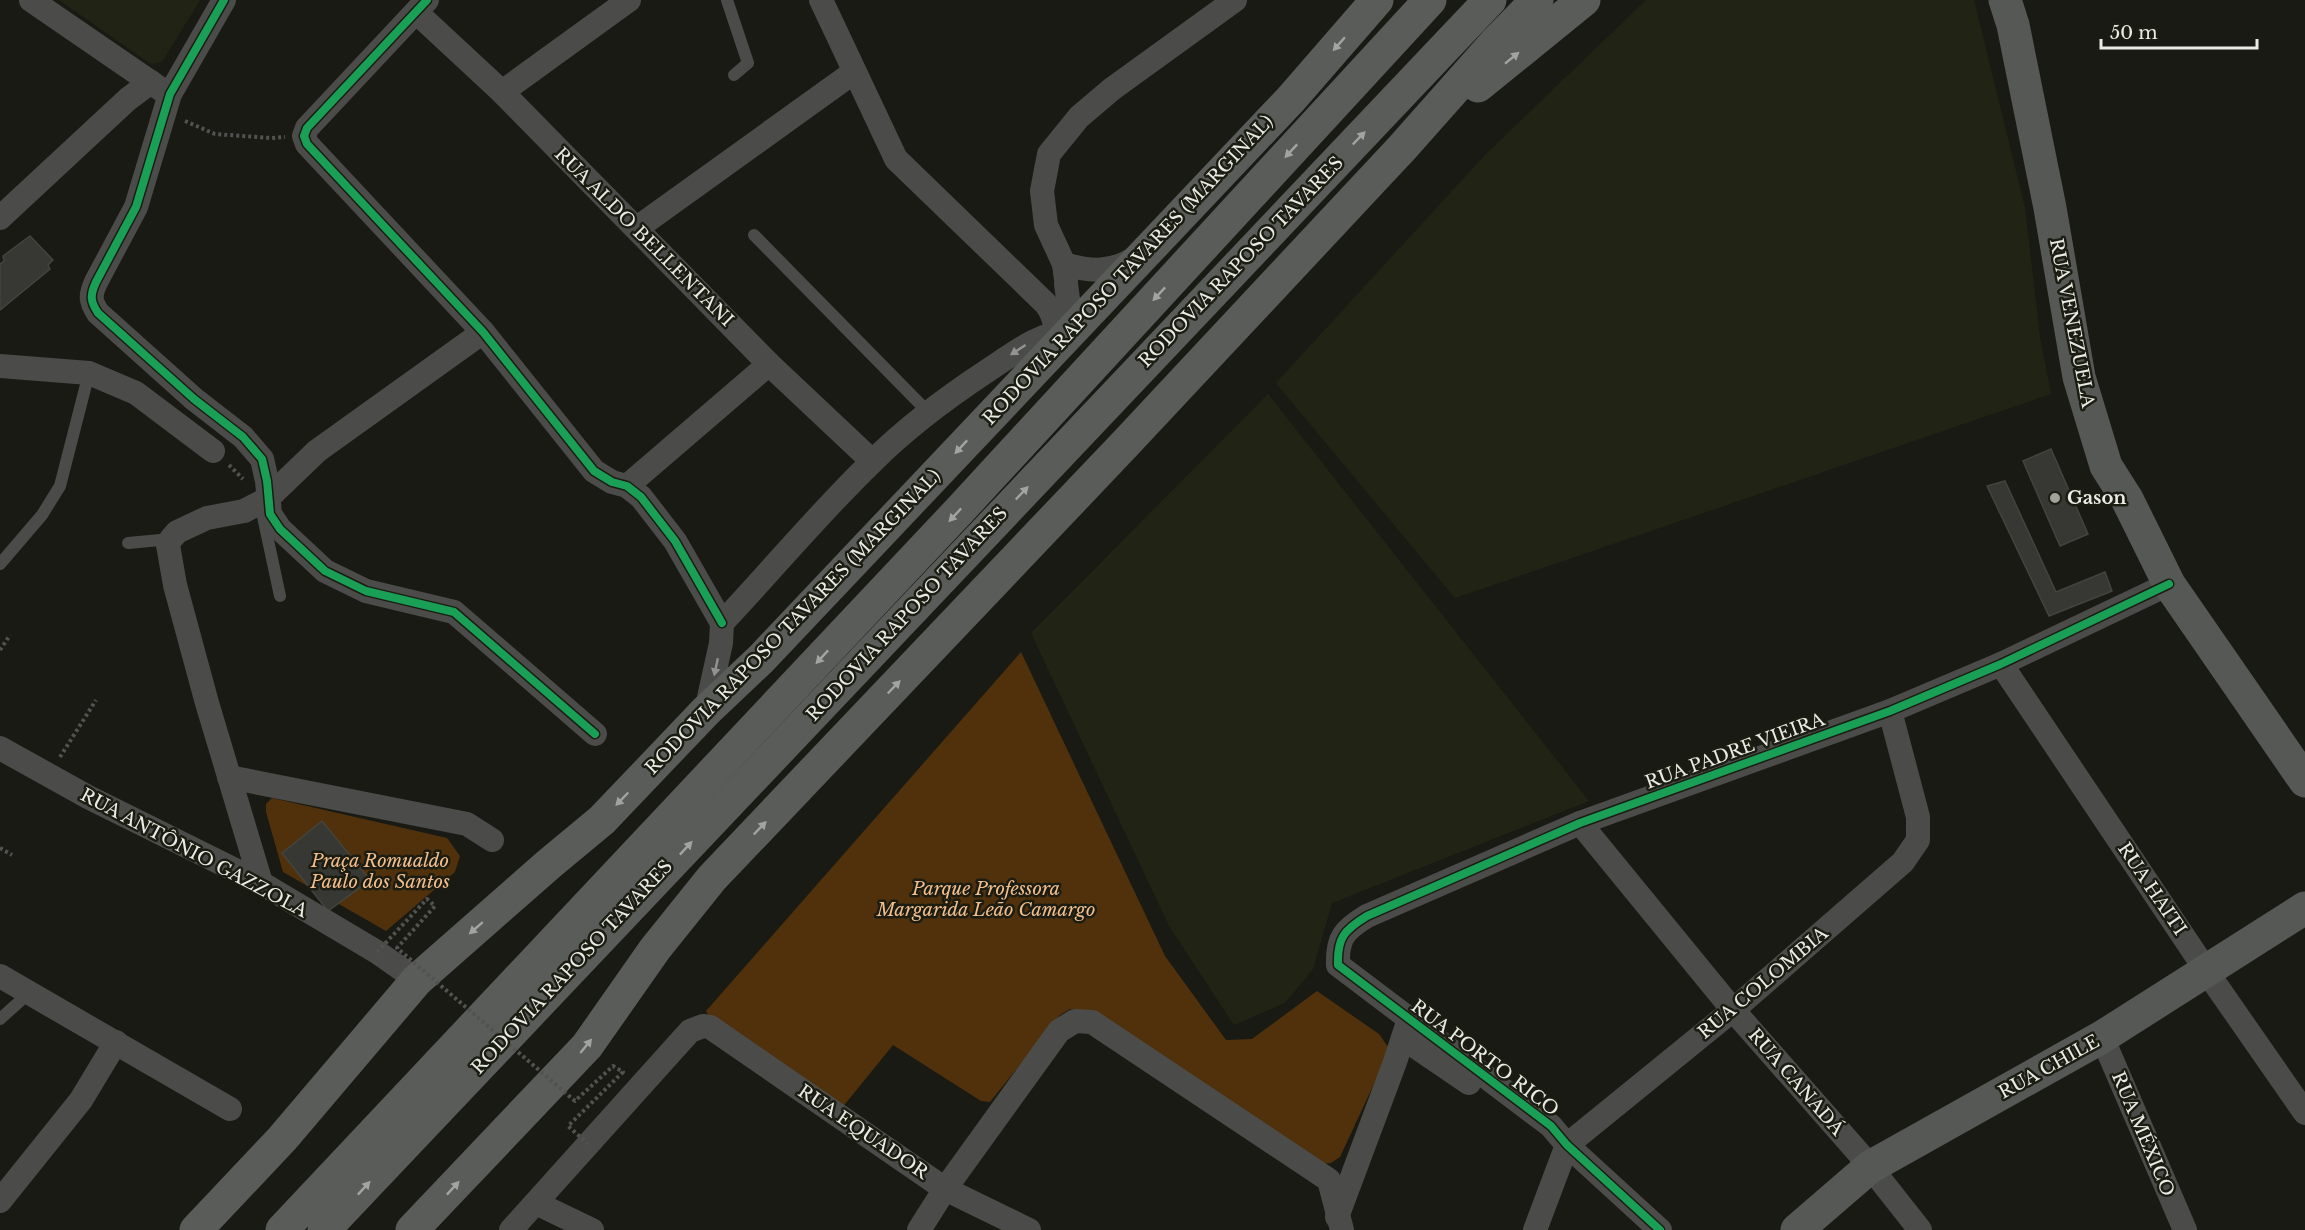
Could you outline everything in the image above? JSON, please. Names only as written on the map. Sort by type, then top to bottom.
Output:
[{"type":"highway","name":"RODOVIA RAPOSO TAVARES (MARGINAL)","points":[[196,1230],[282,1139],[417,980],[602,820],[706,711],[761,659],[1061,336],[1150,247],[1290,99],[1377,0]]},
{"type":"highway","name":"RODOVIA RAPOSO TAVARES","points":[[282,1230],[950,520],[1431,0]]},
{"type":"highway","name":"RODOVIA RAPOSO TAVARES","points":[[324,1230],[1490,0]]},
{"type":"highway","points":[[412,1230],[587,1046],[655,949],[712,878],[1125,444],[1537,0]]},
{"type":"highway","points":[[1402,148],[1584,0]]},
{"type":"main road","name":"RUA VENEZUELA","points":[[2012,8],[2085,402],[2106,466],[2136,515],[2169,584],[2305,781]]},
{"type":"main road","name":"RUA CHILE","points":[[1797,1230],[1870,1167],[2102,1037],[2305,908]]},
{"type":"street","points":[[31,0],[162,96]]},
{"type":"street","points":[[224,0],[162,96],[136,207],[96,282],[91,293],[91,303],[98,313],[194,399],[243,436],[261,459],[267,481],[264,501],[270,514],[280,529],[325,571],[366,591],[454,612],[595,734]]},
{"type":"street","points":[[502,92],[629,0]]},
{"type":"street","points":[[821,0],[896,159],[1046,304],[1061,336]]},
{"type":"street","points":[[1061,336],[1065,274],[1046,225],[1042,191],[1049,154],[1079,117],[1104,96],[1235,0]]},
{"type":"street","points":[[422,6],[307,128],[304,136],[307,144],[483,332],[594,471],[612,482],[627,486],[641,497],[675,541],[722,623],[721,643],[706,711]]},
{"type":"street","name":"RUA ALDO BELLENTANI","points":[[422,6],[502,92],[769,364],[872,461]]},
{"type":"street","points":[[637,228],[854,72]]},
{"type":"street","points":[[0,218],[128,99],[162,96]]},
{"type":"street","points":[[1065,274],[1110,269],[1127,263],[1150,247]]},
{"type":"street","points":[[1046,304],[1055,300],[1065,274]]},
{"type":"street","points":[[261,884],[207,703],[175,585],[168,545],[177,532],[207,518],[244,510],[264,501],[317,451],[483,332]]},
{"type":"street","points":[[722,623],[872,461],[952,394],[1028,344],[1061,336]]},
{"type":"street","points":[[627,486],[769,364]]},
{"type":"street","points":[[0,366],[89,373],[136,393],[213,451]]},
{"type":"street","name":"RUA PADRE VIEIRA","points":[[1338,965],[1337,946],[1348,927],[1366,916],[1580,823],[1890,711],[2001,664],[2169,584]]},
{"type":"street","name":"RUA HAITI","points":[[2001,664],[2206,971],[2305,1113]]},
{"type":"street","name":"RUA COLOMBIA","points":[[1567,1145],[1733,1010],[1903,862],[1918,840],[1918,817],[1890,711]]},
{"type":"street","name":"RUA ANTÔNIO GAZZOLA","points":[[0,748],[48,776],[261,884],[377,952],[417,980]]},
{"type":"street","points":[[229,777],[466,824],[492,840]]},
{"type":"street","name":"RUA CANADÁ","points":[[1580,823],[1733,1010],[1870,1167],[1920,1230]]},
{"type":"street","name":"RUA PORTO RICO","points":[[1338,965],[1406,1029],[1551,1126],[1567,1145],[1660,1230]]},
{"type":"street","points":[[0,975],[28,994],[230,1108]]},
{"type":"street","points":[[919,1230],[945,1189],[1059,1031],[1076,1021],[1092,1022],[1329,1180],[1337,1225]]},
{"type":"street","name":"RUA EQUADOR","points":[[588,1144],[690,1031],[703,1026],[710,1027],[945,1189],[1029,1230]]},
{"type":"street","points":[[1337,1225],[1406,1029]]},
{"type":"street","name":"RUA MÉXICO","points":[[2102,1037],[2185,1230]]},
{"type":"street","points":[[0,1201],[81,1100],[116,1042]]},
{"type":"street","points":[[511,1230],[588,1144]]},
{"type":"street","points":[[1535,1230],[1567,1145]]},
{"type":"street","points":[[536,1203],[592,1230]]},
{"type":"lane","points":[[727,0],[748,63],[734,75]]},
{"type":"lane","points":[[754,235],[929,413]]},
{"type":"lane","points":[[0,564],[42,515],[60,486],[89,373]]},
{"type":"lane","points":[[264,501],[280,596]]},
{"type":"lane","points":[[128,543],[171,539]]},
{"type":"lane","points":[[0,1019],[28,994]]},
{"type":"path","points":[[162,96],[215,134],[270,138],[304,136]]},
{"type":"path","points":[[213,451],[241,475],[264,501]]},
{"type":"path","points":[[0,650],[10,635]]},
{"type":"path","points":[[48,776],[96,700]]},
{"type":"path","points":[[0,848],[12,855]]},
{"type":"path","points":[[377,952],[427,899],[435,906],[397,948],[575,1101],[613,1066],[623,1072],[568,1126],[588,1144]]},
{"type":"shaded area","points":[[59,0],[200,0],[162,62],[151,64]]},
{"type":"shaded area","points":[[1646,0],[1974,0],[2025,208],[2040,337],[2051,394],[1455,598],[1276,383],[1485,155]]},
{"type":"shaded area","points":[[1268,394],[1589,801],[1332,903],[1313,969],[1285,1003],[1234,1025],[1169,926],[1031,633]]},
{"type":"green space","name":"Parque Professora Margarida Leão Camargo","points":[[1021,652],[1165,956],[1226,1040],[1252,1039],[1317,991],[1379,1034],[1388,1047],[1386,1058],[1340,1157],[1331,1163],[1319,1164],[1083,1011],[1070,1009],[1060,1015],[990,1102],[981,1101],[893,1045],[841,1109],[715,1026],[706,1011]]},
{"type":"green space","name":"Praça Romualdo Paulo dos Santos","points":[[272,798],[447,838],[460,856],[455,872],[386,931],[283,872],[266,812],[266,804]]},
{"type":"building","points":[[30,236],[53,260],[48,265],[50,269],[0,310],[0,264],[4,261],[3,256]]},
{"type":"building","name":"Gason","points":[[2051,449],[2088,534],[2060,546],[2023,461]]},
{"type":"building","points":[[2005,481],[2056,592],[2105,572],[2112,591],[2049,616],[1987,486]]},
{"type":"building","points":[[322,821],[370,880],[328,911],[282,853]]},
{"type":"cycle path","points":[[224,0],[170,94],[136,207],[94,287],[92,301],[95,309],[194,399],[243,437],[262,459],[270,514],[280,529],[325,571],[366,591],[454,612],[595,734]]},
{"type":"cycle path","points":[[427,0],[307,128],[304,136],[307,144],[483,332],[594,471],[612,482],[627,486],[641,497],[675,541],[722,623]]},
{"type":"cycle path","points":[[1660,1230],[1567,1145],[1551,1126],[1338,965],[1339,948],[1347,931],[1367,916],[1580,823],[1890,711],[2001,664],[2169,584]]},
{"type":"place","name":"Gason","points":[[2055,498]]}]
